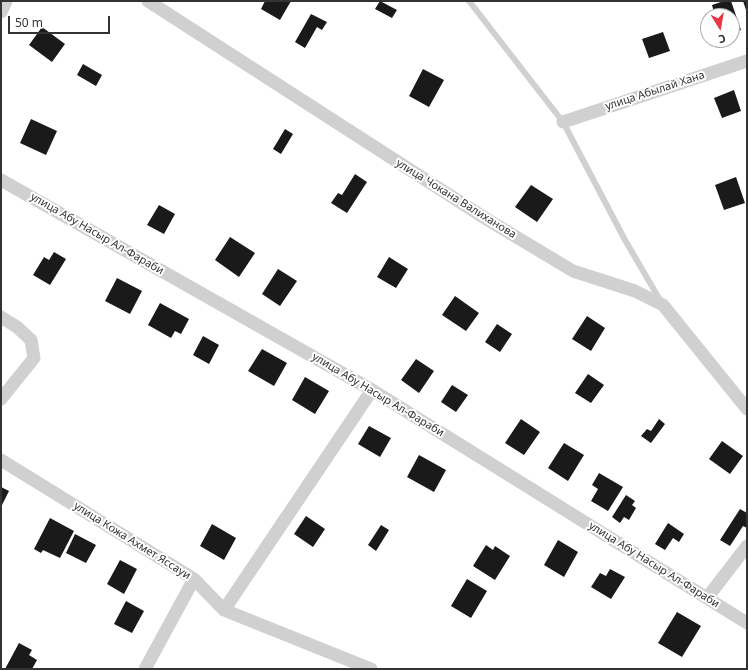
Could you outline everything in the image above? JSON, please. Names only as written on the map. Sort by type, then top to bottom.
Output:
[{"type":"street","points":[[1,12],[6,1]]},
{"type":"street","name":"улица Чокана Валиханова","points":[[148,1],[488,220],[573,271],[635,291],[663,305],[747,409]]},
{"type":"street","name":"улица Абылай Хана","points":[[563,122],[747,61]]},
{"type":"street","name":"улица Абу Насыр Ал-Фараби","points":[[1,180],[372,390],[747,623]]},
{"type":"street","points":[[1,317],[17,327],[32,340],[34,358],[1,399]]},
{"type":"street","points":[[224,610],[372,390]]},
{"type":"street","name":"улица Кожа Ахмет Яссауи","points":[[1,460],[194,579],[224,610],[371,669]]},
{"type":"street","points":[[707,598],[747,546]]},
{"type":"street","points":[[145,669],[194,579]]},
{"type":"lane","points":[[468,1],[563,122],[625,240],[663,305]]},
{"type":"building","points":[[265,1],[291,1],[280,20],[261,9]]},
{"type":"building","points":[[380,1],[397,10],[392,18],[375,9]]},
{"type":"building","points":[[724,1],[731,1],[733,8],[713,8],[712,5]]},
{"type":"building","points":[[743,1],[747,1],[747,13]]},
{"type":"building","points":[[311,14],[327,22],[322,30],[317,27],[305,48],[295,42]]},
{"type":"building","points":[[42,27],[65,44],[52,62],[29,45]]},
{"type":"building","points":[[663,32],[670,51],[649,58],[642,39]]},
{"type":"building","points":[[83,64],[102,75],[96,86],[77,75]]},
{"type":"building","points":[[423,69],[444,80],[429,107],[409,96]]},
{"type":"building","points":[[734,90],[741,111],[722,118],[714,98]]},
{"type":"building","points":[[31,119],[57,131],[46,155],[20,143]]},
{"type":"building","points":[[285,129],[293,134],[281,154],[273,149]]},
{"type":"building","points":[[355,174],[367,182],[347,213],[331,203],[338,193],[342,195]]},
{"type":"building","points":[[736,177],[745,203],[724,210],[715,185]]},
{"type":"building","points":[[531,185],[553,199],[537,222],[515,207]]},
{"type":"building","points":[[159,205],[175,214],[164,234],[147,225]]},
{"type":"building","points":[[230,237],[255,253],[239,277],[215,260]]},
{"type":"building","points":[[54,252],[66,259],[50,285],[33,275],[44,257],[49,260]]},
{"type":"building","points":[[389,257],[408,269],[396,288],[377,277]]},
{"type":"building","points":[[278,269],[297,281],[280,306],[262,294]]},
{"type":"building","points":[[117,278],[142,291],[130,314],[105,301]]},
{"type":"building","points":[[455,296],[479,313],[466,331],[442,315]]},
{"type":"building","points":[[160,303],[189,319],[181,334],[175,331],[171,338],[148,325]]},
{"type":"building","points":[[587,316],[605,328],[591,351],[572,339]]},
{"type":"building","points":[[497,324],[512,334],[500,352],[485,342]]},
{"type":"building","points":[[203,336],[219,345],[209,364],[193,355]]},
{"type":"building","points":[[262,349],[287,363],[274,386],[248,371]]},
{"type":"building","points":[[416,359],[434,371],[419,393],[401,380]]},
{"type":"building","points":[[588,374],[604,385],[591,403],[575,393]]},
{"type":"building","points":[[305,377],[329,391],[315,414],[292,400]]},
{"type":"building","points":[[452,385],[468,395],[456,412],[441,402]]},
{"type":"building","points":[[521,419],[540,432],[524,455],[505,443]]},
{"type":"building","points":[[659,419],[665,424],[651,443],[641,436],[647,429],[651,431]]},
{"type":"building","points":[[369,426],[391,438],[380,457],[358,444]]},
{"type":"building","points":[[722,441],[743,456],[730,474],[709,459]]},
{"type":"building","points":[[564,443],[584,455],[568,481],[548,468]]},
{"type":"building","points":[[419,455],[446,470],[434,492],[407,477]]},
{"type":"building","points":[[599,473],[623,487],[608,511],[591,501],[598,489],[592,485]]},
{"type":"building","points":[[1,487],[9,491],[1,507]]},
{"type":"building","points":[[626,495],[635,501],[632,505],[636,508],[629,520],[624,517],[620,523],[612,517]]},
{"type":"building","points":[[740,509],[747,513],[747,528],[743,526],[730,546],[720,540]]},
{"type":"building","points":[[306,516],[325,529],[313,547],[294,534]]},
{"type":"building","points":[[50,518],[74,531],[60,558],[43,550],[41,553],[34,549]]},
{"type":"building","points":[[668,523],[684,534],[679,542],[673,538],[665,550],[655,544]]},
{"type":"building","points":[[212,524],[236,538],[224,560],[200,546]]},
{"type":"building","points":[[381,525],[389,530],[376,551],[368,545]]},
{"type":"building","points":[[75,534],[96,545],[86,563],[66,553]]},
{"type":"building","points":[[558,540],[578,552],[564,577],[544,565]]},
{"type":"building","points":[[486,545],[493,550],[495,546],[510,556],[495,580],[473,566]]},
{"type":"building","points":[[120,560],[137,569],[124,594],[107,584]]},
{"type":"building","points":[[610,569],[625,577],[611,599],[591,587],[600,573],[606,576]]},
{"type":"building","points":[[467,579],[487,591],[471,618],[451,606]]},
{"type":"building","points":[[126,601],[144,611],[132,633],[114,624]]},
{"type":"building","points":[[677,612],[701,626],[682,657],[658,643]]},
{"type":"building","points":[[19,643],[32,650],[29,655],[37,660],[32,669],[5,669]]}]
